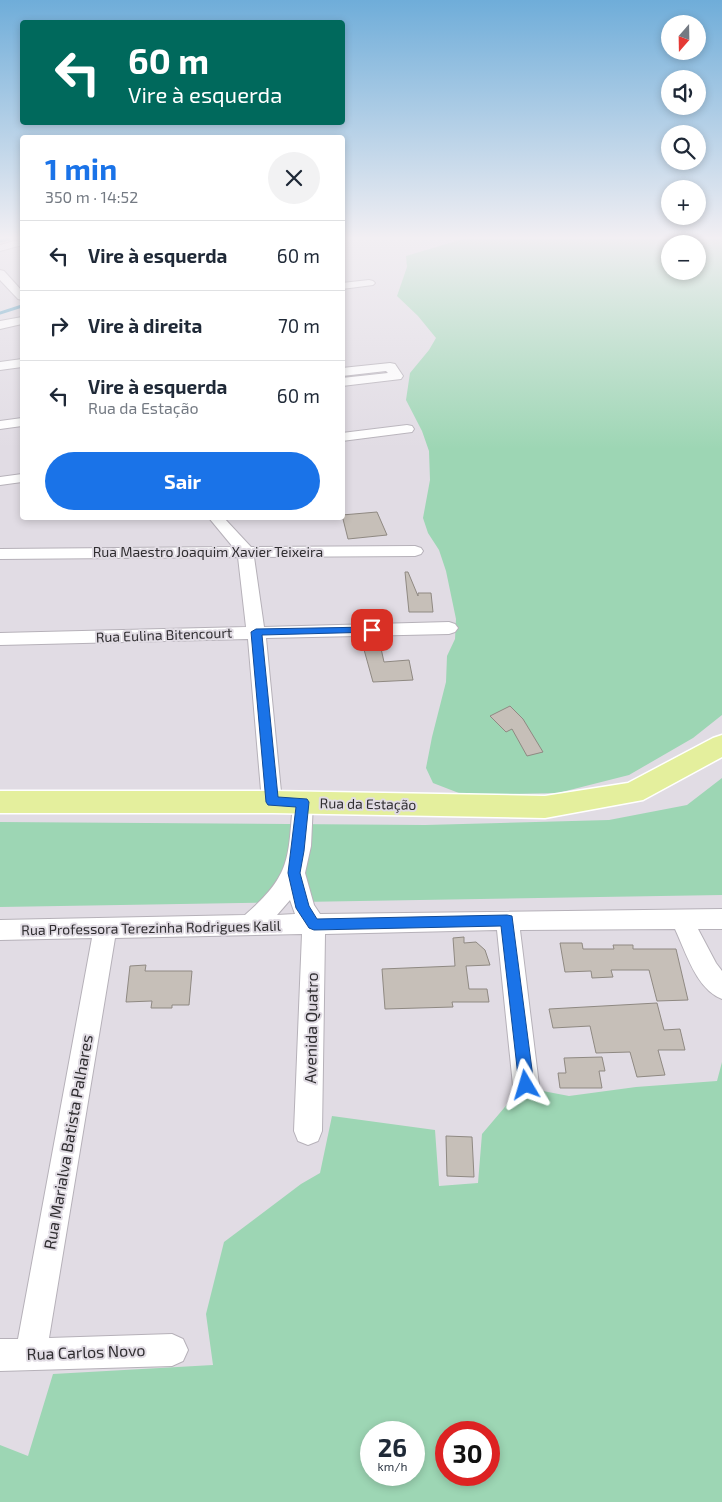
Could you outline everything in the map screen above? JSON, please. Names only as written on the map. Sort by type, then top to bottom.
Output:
[{"type":"main road","name":"Rua da Estação","points":[[0,802],[303,802],[545,807],[633,793],[722,745]]},
{"type":"street","points":[[0,325],[20,321]]},
{"type":"street","points":[[0,366],[20,363]]},
{"type":"street","points":[[345,372],[393,371],[345,381]]},
{"type":"street","points":[[0,414],[20,411]]},
{"type":"street","points":[[0,425],[20,422]]},
{"type":"street","points":[[345,437],[407,429]]},
{"type":"street","points":[[0,481],[20,478]]},
{"type":"street","points":[[218,520],[245,551],[256,632],[272,802]]},
{"type":"street","name":"Rua Maestro Joaquim Xavier Teixeira","points":[[0,554],[415,551]]},
{"type":"street","name":"Rua Eulina Bitencourt","points":[[0,639],[449,628]]},
{"type":"street","points":[[249,926],[276,901],[294,873],[303,802]]},
{"type":"street","points":[[294,873],[303,908],[314,924]]},
{"type":"street","points":[[681,918],[708,971],[722,988]]},
{"type":"street","name":"Rua Professora Terezinha Rodrigues Kalil","points":[[0,930],[507,920],[722,918]]},
{"type":"street","points":[[507,920],[526,1085]]},
{"type":"street","name":"Avenida Quatro","points":[[308,1131],[314,924]]},
{"type":"street","name":"Rua Marialva Batista Palhares","points":[[31,1354],[105,929]]},
{"type":"street","name":"Rua Carlos Novo","points":[[0,1355],[172,1350]]},
{"type":"green space","points":[[411,309],[722,309],[722,715],[693,738],[629,775],[558,793],[464,795],[433,783],[426,768],[446,682],[447,656],[455,639],[456,619],[446,571],[439,550],[428,533],[423,518],[430,480],[429,451],[422,431],[406,400],[410,373],[429,350],[436,338]]},
{"type":"green space","points":[[722,778],[722,895],[0,907],[0,822],[425,825],[609,820],[687,805]]},
{"type":"green space","points":[[722,1062],[722,1502],[0,1502],[0,1445],[28,1456],[53,1374],[213,1365],[206,1314],[224,1242],[301,1184],[320,1173],[332,1116],[435,1130],[439,1186],[478,1183],[482,1134],[522,1087],[569,1096],[636,1087],[717,1081]]},
{"type":"building","points":[[377,512],[387,535],[348,539],[343,520],[345,520],[345,515]]},
{"type":"building","points":[[405,572],[408,572],[418,596],[418,593],[431,593],[433,612],[409,612]]},
{"type":"building","points":[[380,644],[384,662],[409,660],[413,680],[373,682],[363,646]]},
{"type":"building","points":[[510,706],[523,719],[543,752],[527,756],[512,729],[506,732],[490,716]]},
{"type":"building","points":[[464,937],[464,943],[476,942],[485,950],[490,965],[466,966],[469,989],[487,989],[489,1002],[452,1002],[453,1007],[385,1009],[382,969],[455,966],[453,938]]},
{"type":"building","points":[[560,943],[582,943],[583,949],[614,949],[613,945],[633,945],[633,949],[676,949],[688,1000],[657,1001],[649,970],[611,970],[613,977],[592,978],[591,971],[565,972]]},
{"type":"building","points":[[146,965],[145,971],[192,971],[189,1005],[172,1005],[172,1008],[151,1008],[152,1001],[126,1002],[130,966]]},
{"type":"building","points":[[657,1003],[664,1030],[680,1029],[685,1050],[658,1050],[665,1075],[637,1077],[630,1052],[596,1053],[590,1026],[553,1028],[549,1009]]},
{"type":"building","points":[[602,1057],[605,1071],[599,1071],[602,1088],[560,1088],[558,1073],[566,1073],[564,1058]]},
{"type":"building","points":[[446,1136],[472,1137],[474,1177],[447,1176]]},
{"type":"waterway","points":[[0,313],[12,309]]},
{"type":"route","points":[[372,630],[256,632],[272,802],[303,802],[294,873],[303,908],[314,924],[507,920],[526,1085]]}]
